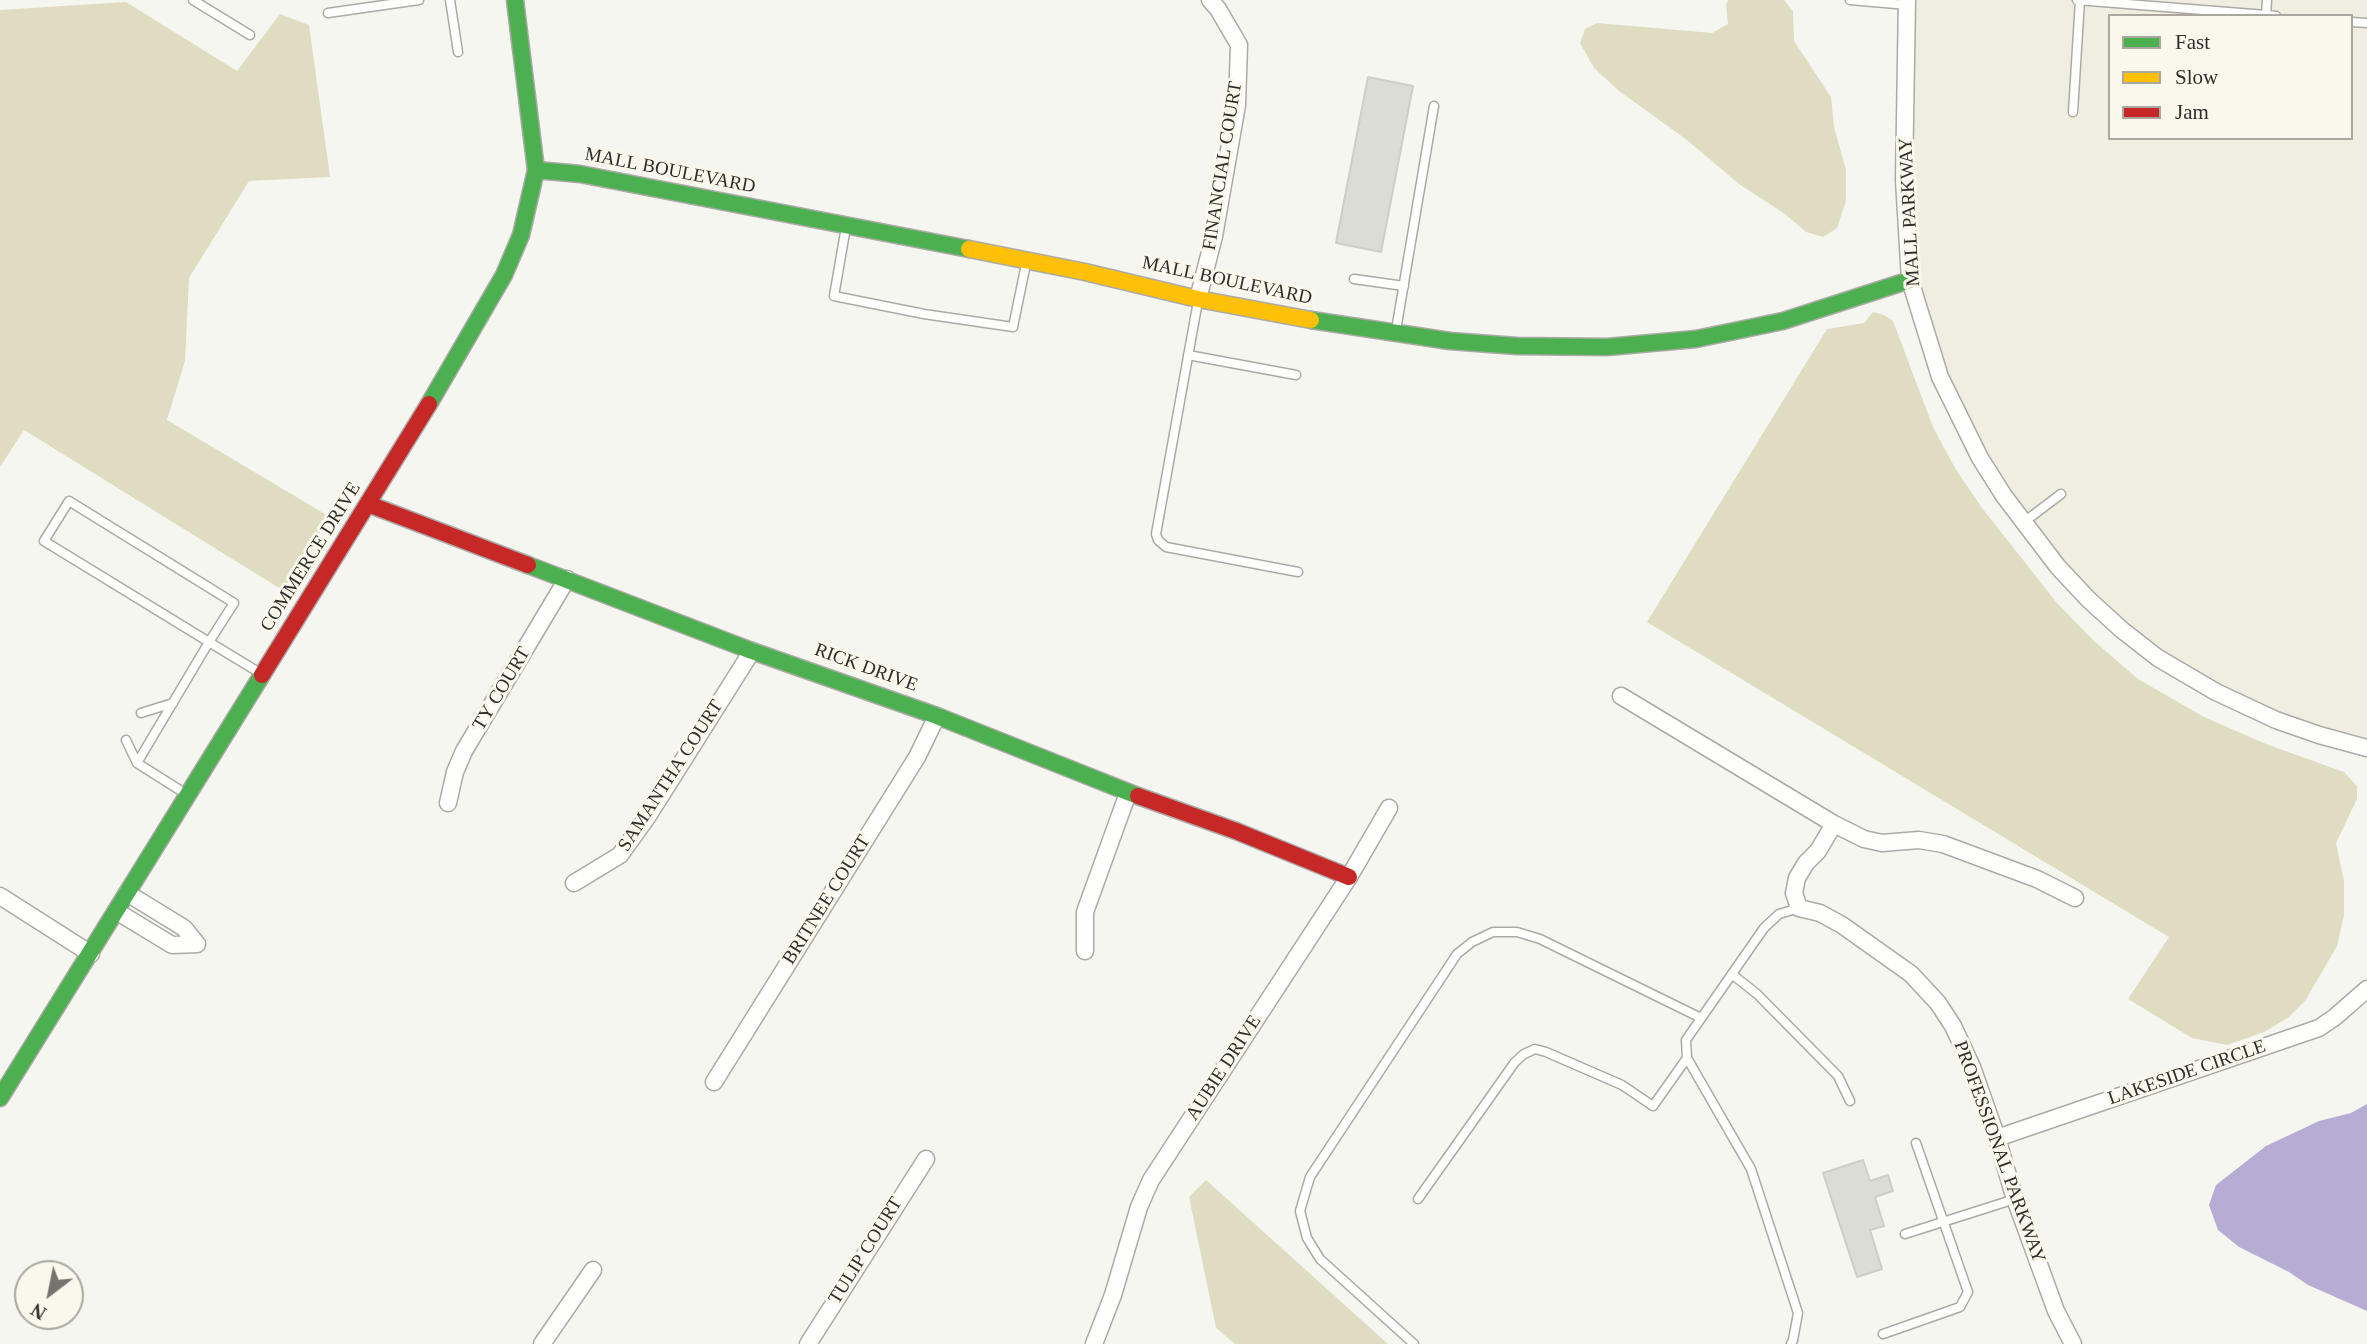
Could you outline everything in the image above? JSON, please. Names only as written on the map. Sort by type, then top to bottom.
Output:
[{"type":"street","name":"COMMERCE DRIVE","points":[[0,1097],[189,796],[460,353],[504,275],[521,235],[536,170],[515,0]]},
{"type":"street","name":"FINANCIAL COURT","points":[[1198,299],[1214,236],[1237,105],[1240,46],[1219,9],[1210,0]]},
{"type":"street","name":"MALL PARKWAY","points":[[1907,3],[1904,180],[1910,280],[1940,377],[1980,458],[2004,496],[2058,567],[2089,600],[2158,658],[2216,692],[2276,720],[2367,748]]},
{"type":"street","name":"MALL BOULEVARD","points":[[536,170],[580,174],[1027,261],[1198,299],[1340,325],[1450,341],[1517,346],[1607,346],[1696,339],[1783,321],[1910,280]]},
{"type":"street","name":"RICK DRIVE","points":[[368,504],[752,651],[937,716],[1128,793],[1236,831],[1349,877]]},
{"type":"street","name":"TY COURT","points":[[448,803],[455,772],[464,751],[567,579]]},
{"type":"street","name":"SAMANTHA COURT","points":[[574,883],[620,855],[648,816],[752,651]]},
{"type":"street","points":[[1621,696],[1833,824],[1864,839],[1882,843],[1919,840],[1943,844],[2037,879],[2075,898]]},
{"type":"street","name":"BRITNEE COURT","points":[[714,1082],[917,757],[937,716]]},
{"type":"street","points":[[1085,951],[1085,912],[1128,793]]},
{"type":"street","name":"AUBIE DRIVE","points":[[1094,1344],[1114,1295],[1139,1207],[1151,1180],[1349,877],[1389,808]]},
{"type":"street","points":[[1799,908],[1794,893],[1797,878],[1806,863],[1818,851],[1833,824]]},
{"type":"street","points":[[116,911],[173,945],[197,944],[184,928],[127,894]]},
{"type":"street","points":[[0,896],[91,954]]},
{"type":"street","name":"PROFESSIONAL PARKWAY","points":[[1799,908],[1820,913],[1842,925],[1911,974],[1938,1003],[1953,1026],[1972,1067],[2015,1199],[2069,1343]]},
{"type":"street","name":"LAKESIDE CIRCLE","points":[[1997,1138],[2319,1028],[2367,989]]},
{"type":"street","name":"TULIP COURT","points":[[808,1344],[926,1159]]},
{"type":"street","points":[[542,1344],[593,1270]]},
{"type":"lane","points":[[193,0],[250,35]]},
{"type":"lane","points":[[328,13],[419,0]]},
{"type":"lane","points":[[450,0],[458,52]]},
{"type":"lane","points":[[1850,0],[1907,3]]},
{"type":"lane","points":[[2073,112],[2079,0],[2254,14]]},
{"type":"lane","points":[[1395,333],[1434,106]]},
{"type":"lane","points":[[846,226],[834,296],[925,314],[1013,327],[1027,261]]},
{"type":"lane","points":[[1354,279],[1404,286]]},
{"type":"lane","points":[[1198,299],[1156,534],[1158,540],[1166,547],[1298,572]]},
{"type":"lane","points":[[1188,355],[1296,374]]},
{"type":"lane","points":[[2024,522],[2061,494]]},
{"type":"lane","points":[[137,763],[209,642],[234,603],[69,501],[44,541],[209,642],[263,675]]},
{"type":"lane","points":[[141,713],[173,704]]},
{"type":"lane","points":[[126,740],[137,763],[189,796]]},
{"type":"lane","points":[[1791,1344],[1794,1340],[1797,1313],[1751,1169],[1687,1058],[1686,1040],[1764,928],[1779,914],[1799,908]]},
{"type":"lane","points":[[1414,1344],[1320,1259],[1307,1238],[1300,1211],[1310,1177],[1457,954],[1472,942],[1493,932],[1517,932],[1540,939],[1701,1018]]},
{"type":"lane","points":[[1733,975],[1758,994],[1838,1076],[1850,1101]]},
{"type":"lane","points":[[1418,1199],[1515,1062],[1524,1054],[1535,1049],[1546,1052],[1622,1085],[1653,1106],[1687,1058]]},
{"type":"lane","points":[[1883,1334],[1960,1307],[1968,1292],[1916,1143]]},
{"type":"lane","points":[[1905,1234],[2015,1199]]},
{"type":"shaded area","points":[[1728,0],[1784,0],[1793,11],[1794,41],[1831,97],[1834,127],[1846,170],[1846,201],[1837,228],[1823,237],[1806,232],[1619,91],[1594,68],[1580,43],[1585,29],[1597,23],[1712,33],[1728,24]]},
{"type":"shaded area","points":[[1907,0],[2367,0],[2367,748],[2216,692],[2089,600],[1980,458],[1910,280]]},
{"type":"shaded area","points":[[126,2],[237,71],[280,14],[309,25],[330,177],[249,181],[189,278],[185,361],[167,420],[330,517],[284,591],[24,430],[0,467],[0,10]]},
{"type":"shaded area","points":[[1873,312],[1893,321],[1933,427],[1955,468],[1982,508],[2057,603],[2094,641],[2138,679],[2204,717],[2266,744],[2344,772],[2357,786],[2357,799],[2336,843],[2344,881],[2344,915],[2337,946],[2305,1001],[2289,1017],[2264,1032],[2227,1045],[2192,1038],[2128,999],[2169,937],[1647,622],[1827,329],[1864,323]]},
{"type":"shaded area","points":[[2367,1104],[2367,1311],[2308,1285],[2289,1272],[2239,1247],[2218,1230],[2209,1205],[2216,1185],[2266,1146],[2319,1121],[2351,1113]]},
{"type":"shaded area","points":[[1206,1180],[1388,1344],[1235,1344],[1216,1328],[1189,1197]]},
{"type":"building","points":[[1368,77],[1413,86],[1381,252],[1336,243]]},
{"type":"building","points":[[1863,1160],[1870,1181],[1888,1175],[1893,1191],[1875,1197],[1884,1226],[1870,1230],[1882,1269],[1857,1277],[1823,1173]]},
{"type":"traffic: fast","points":[[429,404],[504,275],[521,235],[536,170],[515,0]]},
{"type":"traffic: fast","points":[[536,170],[580,174],[969,249]]},
{"type":"traffic: fast","points":[[1311,320],[1450,341],[1517,346],[1607,347],[1696,339],[1783,321],[1910,280]]},
{"type":"traffic: fast","points":[[528,565],[752,651],[937,716],[1138,796]]},
{"type":"traffic: fast","points":[[0,1098],[262,675]]},
{"type":"traffic: slow","points":[[969,249],[1085,272],[1198,299],[1311,320]]},
{"type":"traffic: jam","points":[[262,675],[429,404]]},
{"type":"traffic: jam","points":[[368,504],[528,565]]},
{"type":"traffic: jam","points":[[1138,796],[1236,831],[1349,877]]}]
